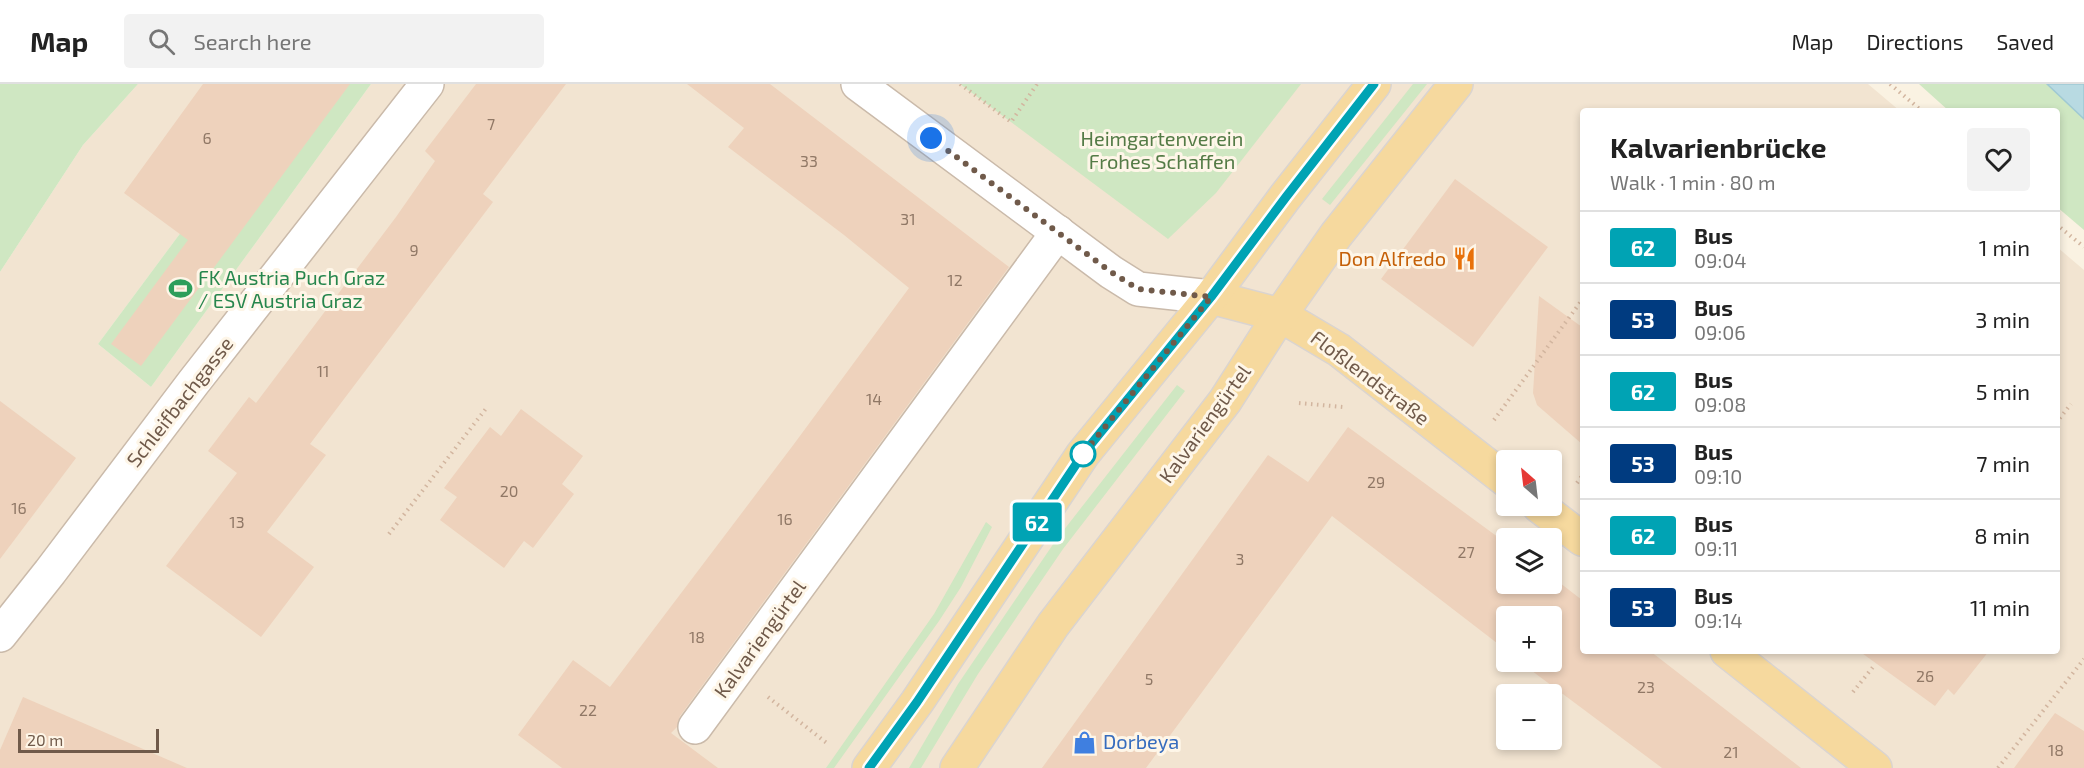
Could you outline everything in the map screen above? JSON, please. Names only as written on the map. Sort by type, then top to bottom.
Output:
[{"type":"main road","points":[[869,768],[917,702],[1083,454],[1211,297],[1374,84]]},
{"type":"main road","name":"Kalvariengürtel","points":[[957,768],[1053,625],[1225,400],[1280,315],[1336,235],[1456,84]]},
{"type":"main road","name":"Floßlendstraße","points":[[1211,297],[1280,315],[1339,350],[1496,472]]},
{"type":"main road","points":[[1552,516],[1580,537]]},
{"type":"main road","points":[[1731,654],[1875,768]]},
{"type":"street","name":"Schleifbachgasse","points":[[0,635],[192,383],[427,84]]},
{"type":"street","name":"Floßlendstraße","points":[[858,84],[1111,272],[1138,289],[1211,297]]},
{"type":"street","name":"Kalvariengürtel","points":[[695,727],[1058,232]]},
{"type":"path","points":[[960,84],[1011,122],[1037,84]]},
{"type":"path","points":[[1890,84],[1918,108]]},
{"type":"path","points":[[2060,227],[2084,247]]},
{"type":"path","points":[[1469,452],[1580,303]]},
{"type":"path","points":[[2060,418],[2071,404]]},
{"type":"path","points":[[389,534],[488,406]]},
{"type":"path","points":[[1576,484],[1580,479]]},
{"type":"path","points":[[1998,768],[2084,659]]},
{"type":"path","points":[[1853,692],[1873,667]]},
{"type":"path","points":[[736,672],[828,744]]},
{"type":"shaded area","points":[[138,84],[291,84],[98,344],[151,387],[371,84],[1868,84],[1896,108],[1580,108],[1580,654],[2060,654],[2060,250],[2084,270],[2084,768],[0,768],[0,272],[83,145]]},
{"type":"green space","points":[[0,84],[138,84],[83,145],[0,272]]},
{"type":"green space","name":"FK Austria Puch Graz / ESV Austria Graz","points":[[291,84],[371,84],[151,387],[98,344]]},
{"type":"green space","name":"Heimgartenverein Frohes Schaffen","points":[[960,84],[1301,84],[1216,193],[1168,239]]},
{"type":"green space","points":[[1413,84],[1427,84],[1330,205],[1322,199]]},
{"type":"green space","points":[[1919,84],[2047,84],[2084,119],[2084,230],[2060,210],[2060,108],[1946,108]]},
{"type":"green space","points":[[1177,385],[1185,391],[1063,549],[978,674],[921,768],[909,768],[958,684],[1056,540]]},
{"type":"green space","points":[[986,522],[992,527],[961,587],[939,621],[834,768],[826,768],[934,614]]},
{"type":"water","points":[[2047,84],[2084,84],[2084,119]]},
{"type":"building","points":[[203,84],[350,84],[141,366],[111,344],[188,240],[124,193]]},
{"type":"building","points":[[476,84],[566,84],[483,194],[493,202],[310,444],[326,455],[267,532],[314,567],[261,637],[166,566],[237,473],[208,451],[249,397],[256,403],[396,217],[435,161],[425,151]]},
{"type":"building","points":[[687,84],[770,84],[1009,267],[680,716],[677,727],[671,733],[718,768],[562,768],[518,735],[573,660],[610,687],[909,288],[844,235],[728,147],[744,128]]},
{"type":"building","points":[[1455,179],[1548,247],[1473,347],[1381,279]]},
{"type":"building","points":[[1539,296],[1580,326],[1580,442],[1537,405],[1533,393]]},
{"type":"building","points":[[0,401],[76,458],[0,559]]},
{"type":"building","points":[[521,409],[583,456],[562,484],[574,494],[533,548],[524,541],[504,568],[440,520],[457,497],[444,488],[490,427],[501,436]]},
{"type":"building","points":[[1348,427],[1496,536],[1496,594],[1562,594],[1562,585],[1580,598],[1580,654],[1654,654],[1801,768],[1662,768],[1562,693],[1562,684],[1549,684],[1533,672],[1562,672],[1562,606],[1496,606],[1496,642],[1332,516],[1146,768],[1042,768],[1268,455],[1308,482]]},
{"type":"building","points":[[1863,654],[1987,654],[1954,695],[1948,689],[1935,706]]},
{"type":"building","points":[[23,697],[187,768],[0,768],[0,750]]},
{"type":"building","points":[[2055,713],[2084,731],[2084,768],[2014,768]]},
{"type":"bus line","name":"62","points":[[869,768],[917,702],[1083,454],[1211,297],[1374,84]]},
{"type":"place","name":"Don Alfredo","points":[[1464,259]]},
{"type":"place","name":"FK Austria Puch Graz / ESV Austria Graz","points":[[180,289]]},
{"type":"place","name":"Dorbeya","points":[[1085,742]]},
{"type":"route","points":[[931,138],[1111,272],[1138,289],[1211,297],[1083,454]]}]
